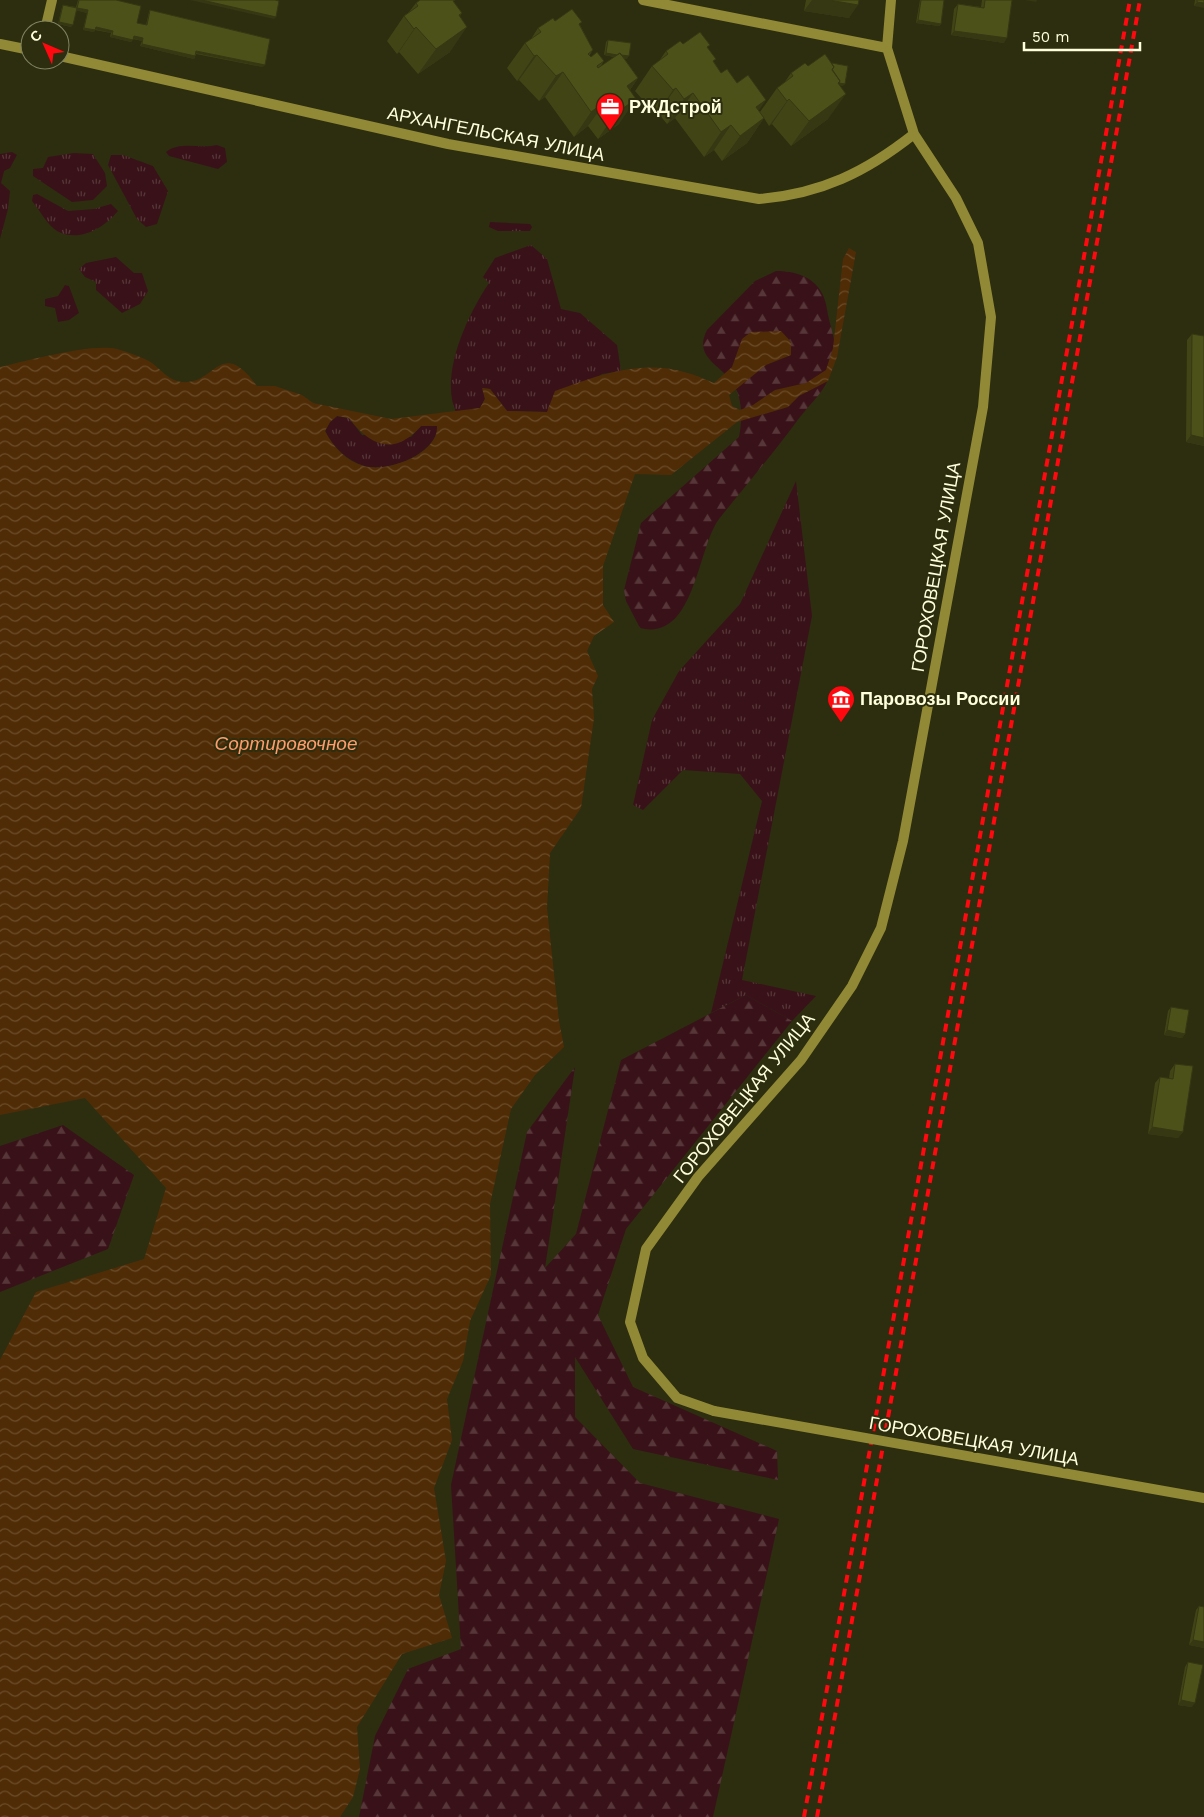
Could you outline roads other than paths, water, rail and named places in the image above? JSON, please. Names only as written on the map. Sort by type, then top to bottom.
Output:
[{"type":"street","points":[[47,20],[52,0]]},
{"type":"street","points":[[642,0],[887,48]]},
{"type":"street","name":"ГОРОХОВЕЦКАЯ УЛИЦА","points":[[891,0],[887,48],[914,134],[956,198],[978,243],[991,317],[983,407],[903,840],[881,928],[852,986],[801,1060],[698,1177],[646,1249],[630,1322],[643,1358],[677,1398],[714,1411],[1204,1498]]},
{"type":"street","points":[[0,44],[20,48]]},
{"type":"street","name":"АРХАНГЕЛЬСКАЯ УЛИЦА","points":[[70,58],[448,144],[759,199],[787,197],[859,172],[914,134]]},
{"type":"water","name":"Сортировочное","points":[[849,248],[856,252],[837,357],[828,381],[799,396],[788,407],[737,422],[671,475],[635,474],[603,566],[603,605],[614,622],[594,636],[587,651],[598,676],[592,689],[594,718],[581,808],[550,853],[547,908],[559,1021],[564,1047],[535,1075],[511,1109],[490,1204],[491,1275],[470,1321],[463,1361],[447,1399],[452,1440],[434,1488],[446,1561],[439,1595],[452,1638],[402,1654],[357,1727],[360,1769],[353,1797],[340,1817],[0,1817],[0,1360],[36,1292],[144,1259],[166,1188],[85,1098],[0,1115],[0,367],[59,353],[106,348],[117,349],[144,359],[177,381],[190,382],[200,379],[217,367],[233,364],[244,371],[257,386],[275,386],[302,395],[313,403],[391,419],[480,408],[485,399],[482,388],[490,389],[507,411],[547,412],[555,391],[602,375],[635,368],[668,368],[692,374],[714,383],[732,367],[742,339],[751,332],[781,331],[791,342],[791,355],[766,365],[729,395],[732,406],[740,410],[753,405],[775,390],[806,383],[826,370],[833,348],[843,259]],"holes":[[[337,416],[349,418],[366,436],[384,444],[402,441],[421,426],[437,426],[435,436],[430,445],[421,453],[398,464],[374,467],[364,466],[351,461],[336,448],[325,431],[330,422]]]},
{"type":"railway","points":[[804,1817],[1130,0]]},
{"type":"railway","points":[[817,1817],[1140,0]]},
{"type":"place","name":"РЖДстрой","points":[[610,131]]},
{"type":"place","name":"Паровозы России","points":[[841,723]]}]
